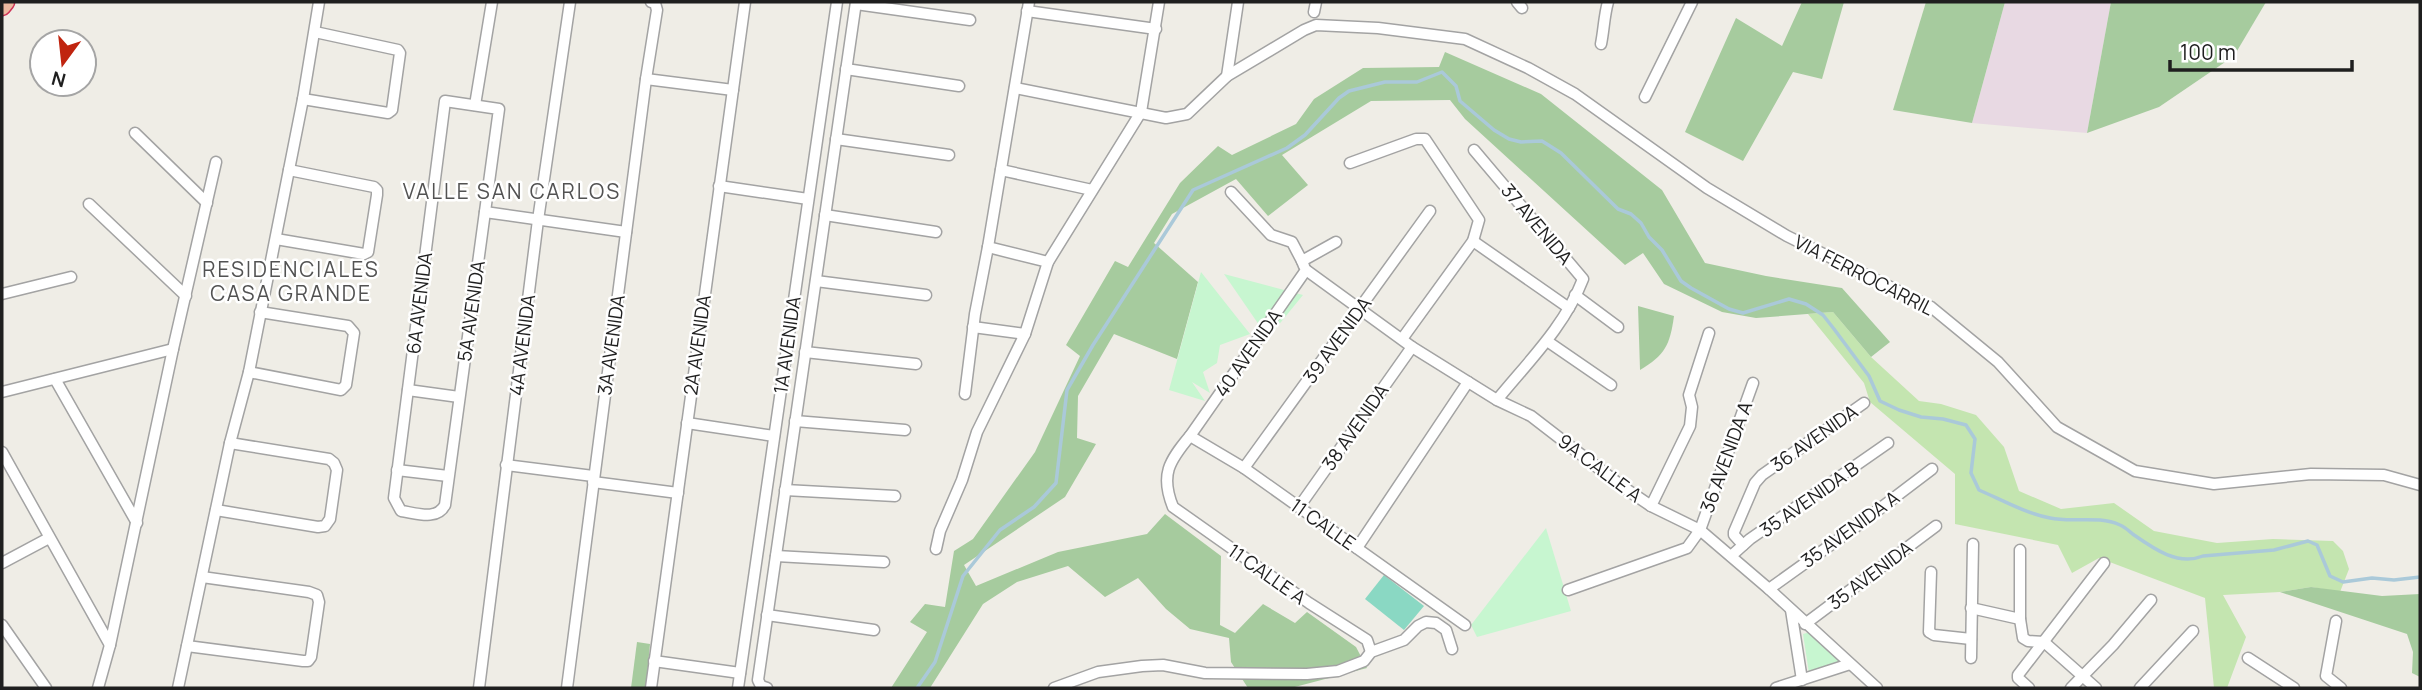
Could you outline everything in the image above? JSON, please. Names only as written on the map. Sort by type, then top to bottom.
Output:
[{"type":"highway","points":[[2,7],[6,2]]},
{"type":"street","points":[[178,688],[230,443],[249,372],[303,99],[319,2]]},
{"type":"street","points":[[475,105],[492,2]]},
{"type":"street","name":"4A AVENIDA","points":[[479,688],[538,220],[570,2]]},
{"type":"street","name":"3A AVENIDA","points":[[567,688],[657,10],[653,2]]},
{"type":"street","name":"2A AVENIDA","points":[[651,688],[745,2]]},
{"type":"street","name":"1A AVENIDA","points":[[738,688],[837,2]]},
{"type":"street","points":[[936,549],[940,531],[962,480],[976,432],[1025,334],[1048,262],[1141,112],[1159,2]]},
{"type":"street","points":[[1227,76],[1238,2]]},
{"type":"street","points":[[1601,44],[1603,16],[1608,2]]},
{"type":"street","points":[[1646,97],[1692,2]]},
{"type":"street","points":[[767,688],[761,686],[758,680],[856,3],[970,20]]},
{"type":"street","points":[[965,394],[973,327],[1028,7],[1156,29]]},
{"type":"street","name":"VIA FERROCARRIL","points":[[1015,88],[1166,118],[1187,114],[1227,76],[1317,25],[1378,27],[1465,39],[1528,68],[1575,94],[1707,188],[1787,236],[1931,307],[1998,362],[2057,427],[2135,471],[2214,484],[2323,474],[2384,475],[2420,485]]},
{"type":"street","points":[[303,99],[388,113],[392,110],[400,53],[398,50],[315,32]]},
{"type":"street","points":[[846,69],[959,86]]},
{"type":"street","points":[[646,79],[733,90]]},
{"type":"street","name":"6A AVENIDA","points":[[441,512],[434,515],[401,511],[394,498],[445,100],[475,105]]},
{"type":"street","name":"5A AVENIDA","points":[[441,512],[445,505],[499,109],[475,105]]},
{"type":"street","points":[[135,133],[207,202]]},
{"type":"street","points":[[836,139],[948,155]]},
{"type":"street","points":[[1350,163],[1416,139],[1425,139],[1479,222],[1473,241],[1402,339]]},
{"type":"street","name":"37 AVENIDA","points":[[1474,150],[1583,278],[1569,308],[1546,341],[1497,400]]},
{"type":"street","points":[[98,688],[110,645],[216,162]]},
{"type":"street","points":[[276,239],[364,254],[368,252],[377,190],[374,187],[289,170]]},
{"type":"street","points":[[1001,170],[1092,190]]},
{"type":"street","points":[[719,186],[808,199]]},
{"type":"street","name":"9A CALLE A","points":[[1231,192],[1271,235],[1292,242],[1304,266],[1412,347],[1497,400],[1531,416],[1651,506],[1700,530],[1769,589],[1871,686]]},
{"type":"street","points":[[89,204],[186,296]]},
{"type":"street","name":"39 AVENIDA","points":[[1244,468],[1430,211]]},
{"type":"street","points":[[485,212],[626,233]]},
{"type":"street","points":[[825,215],[936,232]]},
{"type":"street","points":[[1473,241],[1569,308]]},
{"type":"street","points":[[1304,266],[1336,242]]},
{"type":"street","points":[[988,247],[1048,262]]},
{"type":"street","name":"40 AVENIDA","points":[[1190,436],[1304,266]]},
{"type":"street","points":[[2,294],[71,277]]},
{"type":"street","points":[[816,281],[926,295]]},
{"type":"street","points":[[1575,295],[1618,327]]},
{"type":"street","points":[[249,372],[341,390],[346,385],[354,333],[352,329],[348,326],[260,312]]},
{"type":"street","points":[[973,327],[1025,334]]},
{"type":"street","points":[[1651,506],[1690,426],[1692,407],[1689,395],[1709,333]]},
{"type":"street","points":[[1546,341],[1611,385]]},
{"type":"street","name":"38 AVENIDA","points":[[1299,507],[1412,347]]},
{"type":"street","points":[[2,392],[173,349]]},
{"type":"street","points":[[805,352],[916,364]]},
{"type":"street","points":[[55,379],[137,523]]},
{"type":"street","points":[[1357,548],[1468,382]]},
{"type":"street","name":"36 AVENIDA A","points":[[1700,530],[1753,383]]},
{"type":"street","points":[[408,390],[459,397]]},
{"type":"street","name":"36 AVENIDA","points":[[1743,545],[1734,532],[1755,482],[1864,403]]},
{"type":"street","points":[[795,421],[905,430]]},
{"type":"street","points":[[687,423],[774,436]]},
{"type":"street","name":"11 CALLE A","points":[[1190,436],[1181,446],[1165,477],[1166,492],[1173,507],[1309,603],[1367,640],[1371,652]]},
{"type":"street","name":"11 CALLE","points":[[1190,436],[1244,468],[1465,625]]},
{"type":"street","points":[[216,510],[318,527],[325,526],[330,519],[337,470],[329,459],[230,443]]},
{"type":"street","name":"35 AVENIDA B","points":[[1731,556],[1888,443]]},
{"type":"street","points":[[2,452],[110,645]]},
{"type":"street","points":[[506,465],[678,493]]},
{"type":"street","name":"35 AVENIDA A","points":[[1769,589],[1932,469]]},
{"type":"street","points":[[397,470],[448,476]]},
{"type":"street","points":[[785,490],[895,496]]},
{"type":"street","name":"35 AVENIDA","points":[[1805,624],[1936,526]]},
{"type":"street","points":[[1568,590],[1686,548],[1700,530]]},
{"type":"street","points":[[2,563],[49,538]]},
{"type":"street","points":[[1971,658],[1973,544]]},
{"type":"street","points":[[2020,550],[2020,618],[2023,638],[2044,642],[2096,688]]},
{"type":"street","points":[[776,556],[884,562]]},
{"type":"street","points":[[2029,688],[2017,676],[2104,563]]},
{"type":"street","points":[[1931,572],[1929,632],[1934,635],[1971,639]]},
{"type":"street","points":[[187,646],[303,661],[308,661],[311,657],[319,602],[317,595],[202,577]]},
{"type":"street","points":[[2071,688],[2113,645],[2151,600]]},
{"type":"street","points":[[1971,608],[2020,618]]},
{"type":"street","points":[[1791,610],[1802,680]]},
{"type":"street","points":[[767,615],[874,630]]},
{"type":"street","points":[[2336,621],[2326,676],[2341,688]]},
{"type":"street","points":[[1054,688],[1098,672],[1142,666],[1163,665],[1205,673],[1307,674],[1338,671],[1364,661],[1371,652],[1404,640],[1426,622],[1436,623],[1446,631],[1452,649]]},
{"type":"street","points":[[2,625],[43,686]]},
{"type":"street","points":[[2140,688],[2193,631]]},
{"type":"street","points":[[2248,658],[2294,688]]},
{"type":"street","points":[[654,661],[740,674]]},
{"type":"street","points":[[1776,688],[1850,664]]},
{"type":"shaded area","points":[[2005,2],[2111,2],[2087,133],[1972,123]]},
{"type":"green space","points":[[1802,2],[1844,2],[1822,79],[1793,72],[1743,161],[1685,132],[1736,18],[1782,46]]},
{"type":"green space","points":[[1926,2],[2005,2],[1972,123],[1893,110]]},
{"type":"green space","points":[[2111,2],[2266,2],[2234,56],[2159,107],[2087,133]]},
{"type":"green space","points":[[1445,52],[1541,94],[1662,190],[1705,263],[1842,288],[1890,342],[1871,357],[1833,312],[1756,318],[1722,312],[1664,284],[1643,253],[1625,265],[1465,119],[1450,100],[1371,101],[1282,155],[1308,185],[1268,216],[1236,179],[1172,214],[1154,243],[1198,282],[1177,359],[1114,334],[1078,396],[1077,438],[1096,444],[1065,497],[964,565],[976,586],[1058,552],[1147,534],[1165,514],[1221,556],[1220,625],[1235,633],[1263,604],[1295,623],[1307,612],[1356,647],[1367,668],[1291,688],[1248,688],[1231,662],[1229,638],[1190,629],[1166,609],[1138,578],[1105,597],[1068,566],[1017,582],[983,604],[930,688],[891,688],[927,632],[910,622],[925,604],[945,607],[954,551],[973,539],[1035,452],[1080,356],[1066,345],[1115,261],[1128,267],[1180,183],[1218,146],[1232,155],[1296,124],[1314,99],[1363,68],[1439,67]]},
{"type":"green space","points":[[1201,272],[1250,334],[1220,345],[1217,363],[1203,372],[1210,393],[1192,382],[1205,401],[1169,390]]},
{"type":"green space","points":[[1224,274],[1303,295],[1268,338]]},
{"type":"green space","points":[[1638,306],[1674,316],[1671,335],[1665,348],[1640,370]]},
{"type":"green space","points":[[1833,312],[1871,357],[1919,401],[1941,404],[1976,415],[2004,447],[2019,491],[2061,509],[2114,503],[2154,531],[2217,543],[2273,539],[2333,541],[2343,551],[2349,569],[2340,592],[2311,587],[2280,592],[2223,595],[2246,637],[2227,688],[2214,688],[2205,598],[2099,558],[2072,573],[2058,545],[1955,524],[1955,474],[1870,402],[1864,383],[1808,314]]},
{"type":"green space","points":[[1546,528],[1571,611],[1477,637],[1471,625]]},
{"type":"green space","points":[[1384,575],[1424,606],[1404,630],[1365,599]]},
{"type":"green space","points":[[2311,587],[2382,596],[2420,594],[2420,677],[2412,673],[2413,652],[2407,634],[2280,592]]},
{"type":"green space","points":[[1810,632],[1841,661],[1840,665],[1809,673],[1803,634]]},
{"type":"green space","points":[[637,642],[650,644],[646,688],[631,688]]},
{"type":"waterway","points":[[917,688],[935,662],[963,576],[1000,530],[1034,507],[1056,483],[1067,390],[1193,190],[1287,148],[1305,135],[1339,98],[1349,91],[1385,82],[1417,82],[1442,72],[1456,86],[1460,101],[1494,130],[1509,139],[1521,142],[1542,141],[1561,153],[1618,209],[1631,214],[1641,223],[1681,281],[1691,288],[1729,309],[1743,313],[1789,299],[1806,304],[1823,315],[1834,329],[1869,376],[1880,401],[1921,417],[1966,425],[1975,439],[1971,473],[1979,490],[2041,516],[2112,522],[2158,550],[2184,559],[2274,550],[2308,541],[2317,545],[2330,576],[2343,582],[2372,578],[2394,580],[2420,577]]},
{"type":"district","name":"VALLE SAN CARLOS","points":[[512,191]]},
{"type":"district","name":"RESIDENCIALES CASA GRANDE","points":[[291,281]]}]
